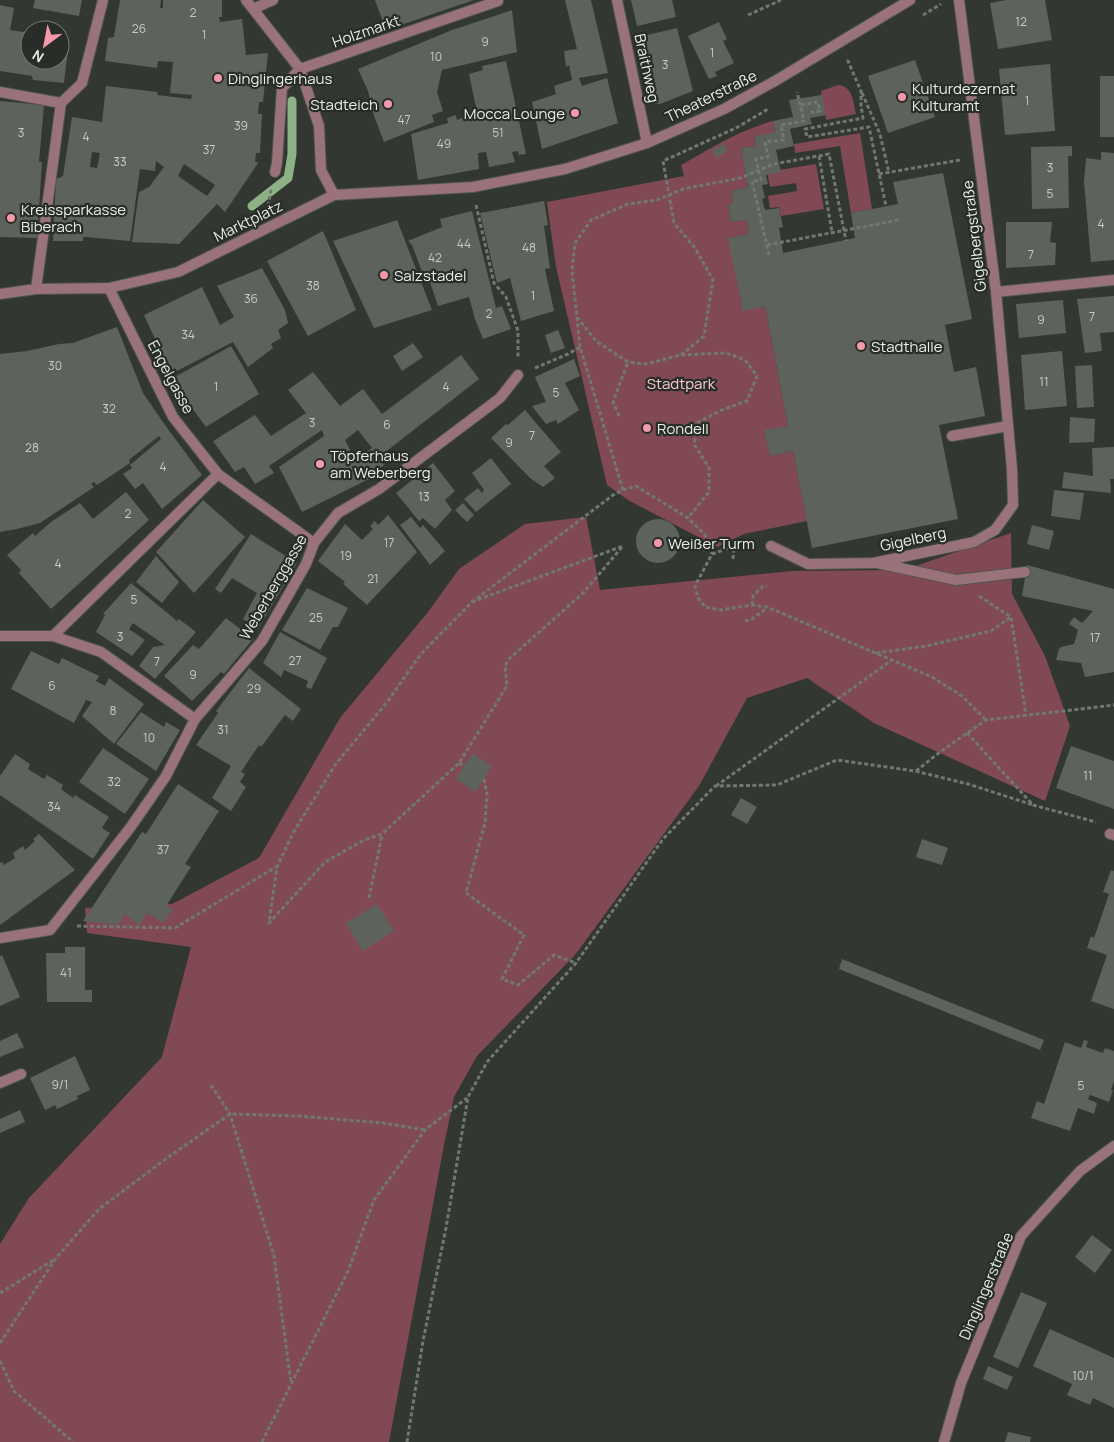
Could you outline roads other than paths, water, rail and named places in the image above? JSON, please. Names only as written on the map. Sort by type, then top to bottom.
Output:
[{"type":"street","points":[[36,289],[61,103],[82,83],[103,0]]},
{"type":"street","points":[[246,0],[300,69],[319,126],[321,170],[334,195]]},
{"type":"street","points":[[253,9],[273,0]]},
{"type":"street","name":"Braithweg","points":[[617,0],[647,143]]},
{"type":"street","name":"Theaterstraße","points":[[509,181],[565,169],[647,143],[724,109],[775,81],[910,0]]},
{"type":"street","name":"Gigelbergstraße","points":[[959,0],[996,292],[1012,470]]},
{"type":"street","name":"Holzmarkt","points":[[300,69],[498,2]]},
{"type":"street","points":[[278,167],[282,88],[300,69]]},
{"type":"street","points":[[0,92],[61,103]]},
{"type":"street","name":"Marktplatz","points":[[0,294],[36,289],[109,288],[178,272],[334,195],[474,187],[509,181]]},
{"type":"street","points":[[996,292],[1114,280]]},
{"type":"street","name":"Engelgasse","points":[[109,288],[173,417],[218,474],[314,543]]},
{"type":"street","name":"Weberberggasse","points":[[0,938],[50,930],[130,828],[161,784],[195,719],[262,641],[306,564],[314,543],[338,514],[379,489],[500,398],[518,375]]},
{"type":"street","points":[[952,436],[1008,426]]},
{"type":"street","name":"Gigelberg","points":[[771,546],[808,564],[873,563],[974,542],[995,530],[1013,505],[1012,470]]},
{"type":"street","points":[[53,636],[218,474]]},
{"type":"street","points":[[873,563],[956,580],[1026,572]]},
{"type":"street","points":[[0,636],[53,636],[101,652],[195,719]]},
{"type":"street","points":[[0,1083],[21,1074]]},
{"type":"street","name":"Dinglingerstraße","points":[[944,1442],[961,1383],[1021,1236],[1080,1171],[1114,1146]]},
{"type":"waterway","points":[[252,206],[288,178],[292,154],[292,101]]},
{"type":"place","name":"Dinglingerhaus","points":[[218,78]]},
{"type":"place","name":"Kulturdezernat Kulturamt","points":[[902,97]]},
{"type":"place","name":"Stadteich","points":[[388,104]]},
{"type":"place","name":"Mocca Lounge","points":[[575,113]]},
{"type":"place","name":"Kreissparkasse Biberach","points":[[11,218]]},
{"type":"place","name":"Salzstadel","points":[[384,275]]},
{"type":"place","name":"Stadthalle","points":[[861,346]]},
{"type":"place","name":"Rondell","points":[[647,428]]},
{"type":"place","name":"Töpferhaus am Weberberg","points":[[320,464]]},
{"type":"place","name":"Weißer Turm","points":[[658,543]]},
{"type":"park label","name":"Stadtpark","points":[[681,383]]}]
